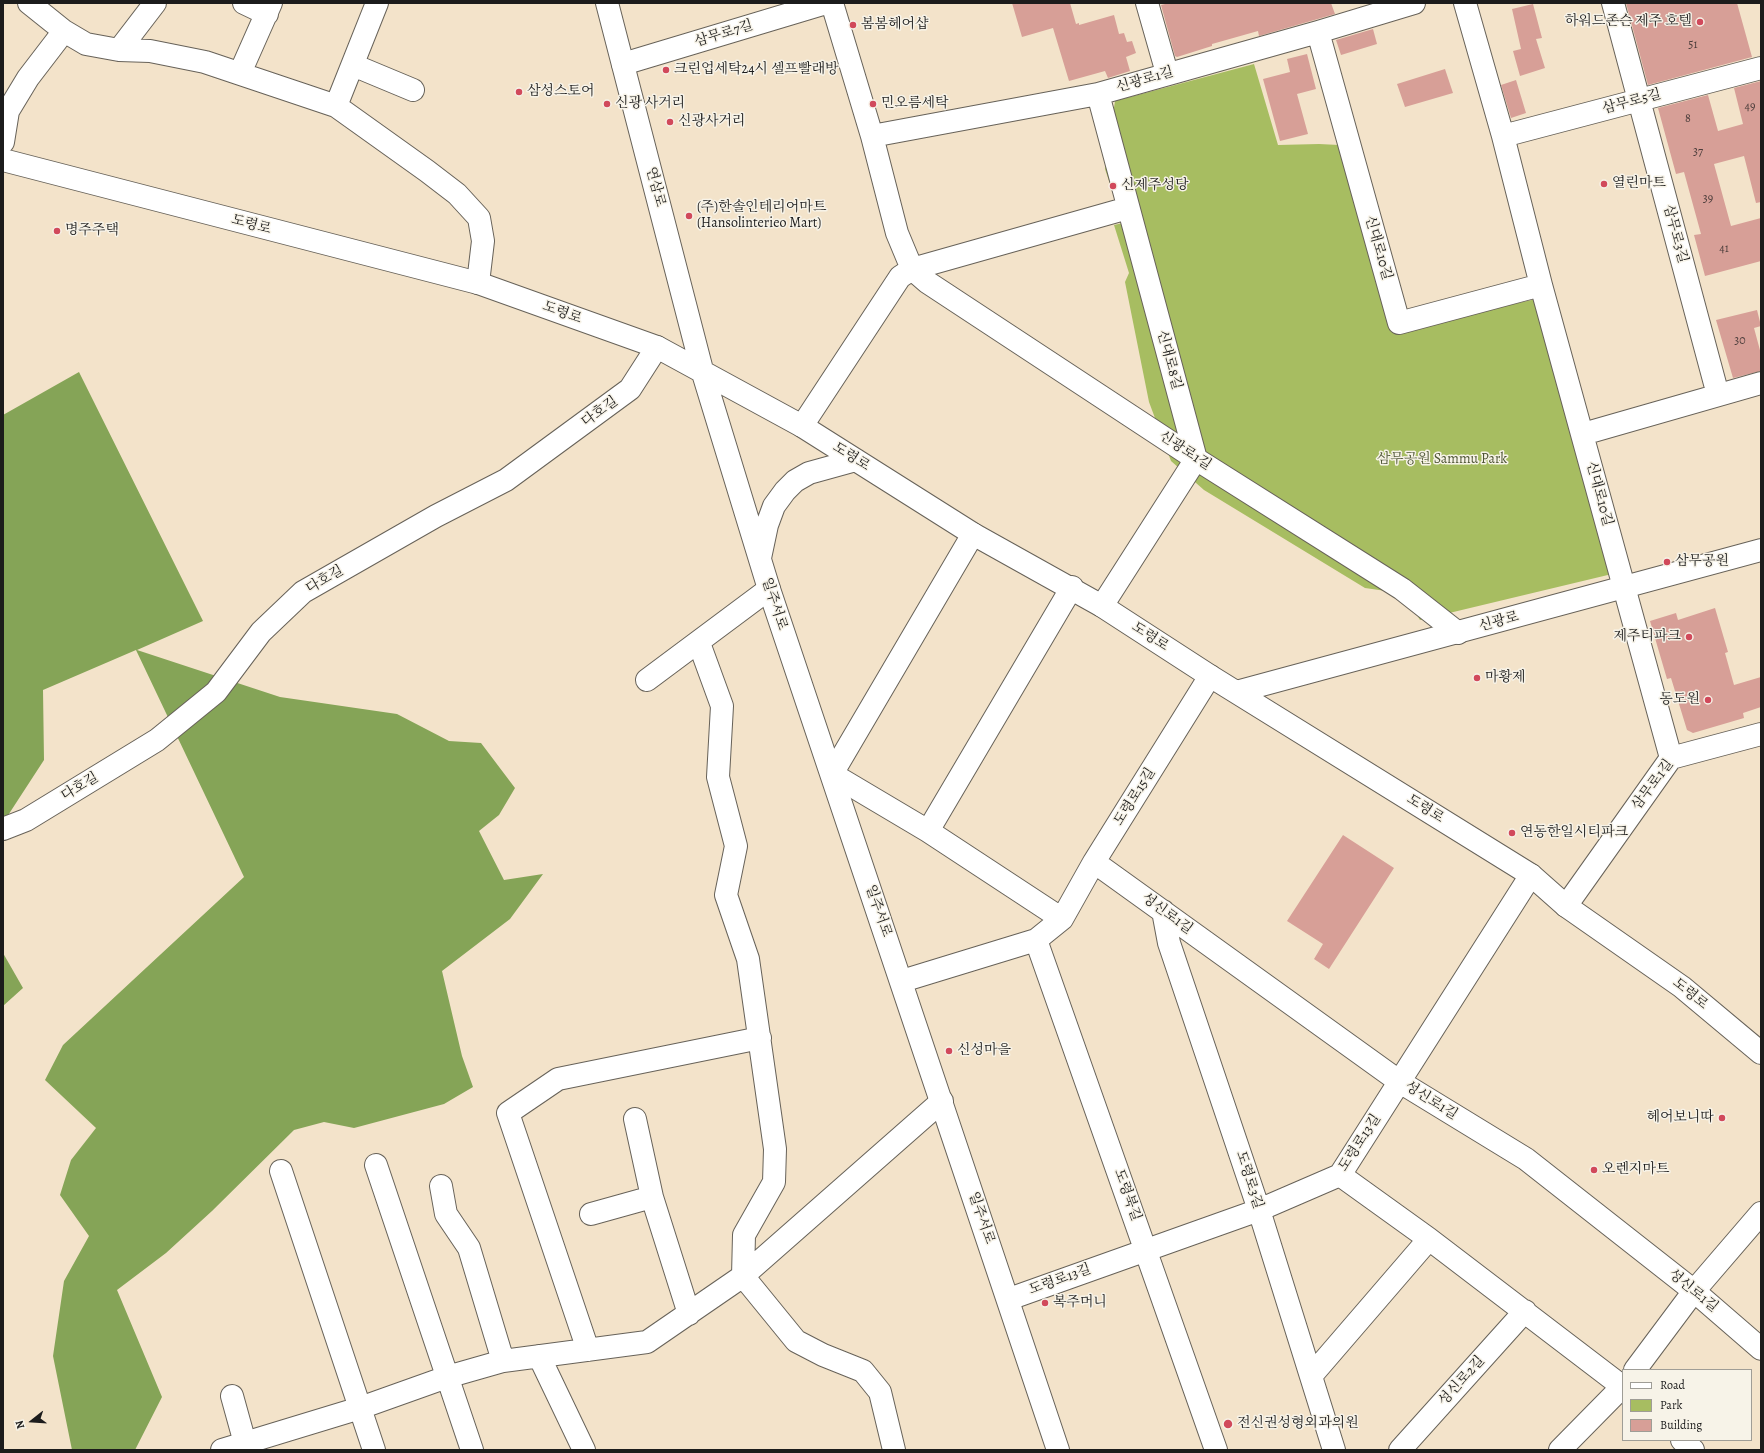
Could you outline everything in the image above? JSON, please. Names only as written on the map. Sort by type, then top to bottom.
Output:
[{"type":"street","points":[[29,3],[64,31],[86,44],[118,50],[150,51],[206,62],[336,106],[457,194],[479,218],[483,241],[478,283]]},
{"type":"street","points":[[118,50],[154,3]]},
{"type":"street","points":[[240,73],[269,8],[244,3]]},
{"type":"street","points":[[336,106],[378,3]]},
{"type":"street","name":"연삼로","points":[[607,3],[702,370]]},
{"type":"street","name":"삼무로7길","points":[[623,64],[826,3]]},
{"type":"street","name":"신광로1길","points":[[832,3],[872,136],[897,233],[912,269],[927,282],[1196,459],[1402,590],[1458,633]]},
{"type":"street","points":[[1147,3],[1167,73]]},
{"type":"street","name":"신광로1길","points":[[872,136],[1098,94],[1167,73],[1318,32],[1414,3]]},
{"type":"street","name":"신대로10길","points":[[1465,3],[1503,136],[1541,285],[1583,434],[1670,758]]},
{"type":"street","name":"삼무로3길","points":[[1613,3],[1718,395]]},
{"type":"street","points":[[3,142],[8,111],[28,78],[64,31]]},
{"type":"street","name":"신대로10길","points":[[1318,32],[1399,323],[1541,285]]},
{"type":"street","points":[[353,65],[413,90]]},
{"type":"street","name":"삼무로5길","points":[[1503,136],[1761,68]]},
{"type":"street","name":"신대로8길","points":[[1098,94],[1196,459]]},
{"type":"street","name":"도령로","points":[[3,160],[478,283],[657,347],[702,370],[802,426],[973,534],[1102,606],[1210,676],[1531,875],[1566,906],[1682,987],[1761,1053]]},
{"type":"street","points":[[802,426],[900,277],[912,269],[1128,208]]},
{"type":"street","name":"다호길","points":[[3,829],[26,820],[157,740],[216,692],[261,632],[303,592],[436,516],[506,480],[630,389],[657,347]]},
{"type":"street","name":"일주서로","points":[[702,370],[769,589],[1009,1299],[1058,1450]]},
{"type":"street","points":[[1583,434],[1761,383]]},
{"type":"street","points":[[1102,606],[1196,459]]},
{"type":"street","points":[[760,559],[767,525],[774,506],[785,491],[795,481],[809,473],[856,460]]},
{"type":"street","points":[[973,534],[832,774],[928,831],[1062,919]]},
{"type":"street","name":"신광로","points":[[1236,692],[1761,550]]},
{"type":"street","points":[[928,831],[1072,588]]},
{"type":"street","points":[[646,680],[699,643],[769,589]]},
{"type":"street","points":[[699,643],[722,706],[718,777],[736,846],[726,895],[748,958],[775,1148],[774,1182],[744,1235],[743,1276],[796,1341],[823,1355],[863,1371],[880,1392],[894,1450]]},
{"type":"street","name":"도령로15길","points":[[902,981],[1036,940],[1062,919],[1094,862],[1210,676]]},
{"type":"street","name":"삼무로1길","points":[[1566,906],[1670,758],[1761,734]]},
{"type":"street","name":"성신로1길","points":[[1094,862],[1400,1082],[1526,1159],[1694,1291],[1761,1349]]},
{"type":"street","name":"도령로13길","points":[[1009,1299],[1146,1248],[1259,1210],[1340,1175],[1531,875]]},
{"type":"street","name":"도령로3길","points":[[1163,911],[1169,943],[1259,1210],[1311,1376],[1329,1449]]},
{"type":"street","name":"도령북길","points":[[1036,940],[1146,1248],[1216,1450]]},
{"type":"street","points":[[588,1350],[508,1114],[558,1079],[760,1038]]},
{"type":"street","points":[[222,1450],[360,1408],[447,1377],[503,1361],[648,1342],[743,1276],[942,1101]]},
{"type":"street","points":[[635,1120],[652,1196],[688,1314]]},
{"type":"street","points":[[376,1165],[472,1450]]},
{"type":"street","points":[[281,1171],[374,1450]]},
{"type":"street","points":[[1340,1175],[1429,1239],[1622,1385]]},
{"type":"street","points":[[441,1186],[446,1214],[469,1248],[503,1361]]},
{"type":"street","points":[[591,1214],[652,1196]]},
{"type":"street","points":[[1636,1369],[1694,1291],[1761,1212]]},
{"type":"street","points":[[1311,1376],[1429,1239]]},
{"type":"street","name":"성신로2길","points":[[1400,1450],[1525,1311]]},
{"type":"street","points":[[539,1356],[584,1450]]},
{"type":"street","points":[[1560,1450],[1622,1387]]},
{"type":"street","points":[[232,1396],[245,1443]]},
{"type":"street","points":[[1683,1441],[1693,1450]]},
{"type":"green space","name":"삼무공원 Sammu Park","points":[[1254,64],[1278,145],[1339,145],[1379,294],[1393,331],[1536,299],[1612,574],[1420,620],[1402,590],[1386,591],[1365,588],[1204,490],[1171,461],[1149,402],[1125,282],[1129,273],[1114,225],[1123,223],[1105,169],[1115,101]]},
{"type":"green space","points":[[79,372],[203,621],[137,650],[280,697],[397,714],[449,741],[481,743],[515,788],[499,815],[479,831],[504,880],[543,874],[510,919],[442,971],[462,1056],[473,1087],[444,1104],[354,1128],[324,1122],[294,1130],[212,1211],[166,1253],[117,1290],[162,1397],[135,1450],[72,1450],[53,1356],[64,1281],[89,1236],[60,1195],[71,1160],[96,1128],[45,1080],[63,1045],[244,877],[136,650],[43,690],[44,760],[3,823],[3,415]]},
{"type":"green space","points":[[3,953],[23,988],[3,1006]]},
{"type":"building","points":[[1012,3],[1070,3],[1076,24],[1079,23],[1079,25],[1114,15],[1119,34],[1124,33],[1127,42],[1132,41],[1136,53],[1126,57],[1130,71],[1108,78],[1105,71],[1069,81],[1053,28],[1022,37]]},
{"type":"building","points":[[1169,3],[1331,3],[1335,14],[1259,36],[1258,31],[1212,44],[1212,46],[1177,57],[1175,56],[1161,5]]},
{"type":"building","points":[[1626,3],[1737,3],[1752,57],[1648,85]]},
{"type":"building","points":[[1533,4],[1542,38],[1536,39],[1545,68],[1520,76],[1513,51],[1521,49],[1512,9]]},
{"type":"building","points":[[1373,29],[1377,44],[1341,55],[1336,40]]},
{"type":"building","points":[[1307,54],[1316,89],[1297,94],[1308,134],[1280,141],[1263,79],[1290,72],[1287,59]]},
{"type":"building","points":[[1445,69],[1453,93],[1405,107],[1397,84]]},
{"type":"building","points":[[1516,80],[1526,113],[1511,118],[1501,85]]},
{"type":"building","points":[[1761,81],[1761,202],[1756,203],[1744,156],[1714,164],[1731,226],[1761,218],[1761,261],[1705,276],[1694,235],[1701,234],[1684,172],[1676,174],[1658,108],[1708,95],[1718,131],[1743,124],[1734,88]]},
{"type":"building","points":[[1757,310],[1761,326],[1754,328],[1761,354],[1761,371],[1733,378],[1716,320]]},
{"type":"building","points":[[1715,608],[1728,652],[1725,653],[1734,685],[1761,677],[1761,707],[1743,713],[1744,718],[1693,733],[1687,730],[1671,678],[1667,679],[1650,621],[1676,613],[1678,620]]},
{"type":"building","points":[[1343,835],[1394,868],[1329,969],[1314,959],[1323,944],[1287,921]]},
{"type":"place","name":"하워드존슨 제주 호텔","points":[[1700,22]]},
{"type":"place","name":"봄봄헤어샵","points":[[853,25]]},
{"type":"place","name":"크린업세탁24시 셀프빨래방","points":[[666,70]]},
{"type":"place","name":"삼성스토어","points":[[519,92]]},
{"type":"place","name":"신광 사거리","points":[[607,104]]},
{"type":"place","name":"민오름세탁","points":[[873,104]]},
{"type":"place","name":"신광사거리","points":[[670,122]]},
{"type":"place","name":"열린마트","points":[[1604,184]]},
{"type":"place","name":"신제주성당","points":[[1113,186]]},
{"type":"place","name":"(주)한솔인테리어마트 (Hansolinterieo Mart)","points":[[689,216]]},
{"type":"place","name":"명주주택","points":[[57,231]]},
{"type":"place","name":"삼무공원","points":[[1667,562]]},
{"type":"place","name":"제주티파크","points":[[1689,637]]},
{"type":"place","name":"마황제","points":[[1477,678]]},
{"type":"place","name":"동도원","points":[[1708,700]]},
{"type":"place","name":"연동한일시티파크","points":[[1512,833]]},
{"type":"place","name":"신성마을","points":[[949,1051]]},
{"type":"place","name":"헤어보니따","points":[[1722,1118]]},
{"type":"place","name":"오렌지마트","points":[[1594,1170]]},
{"type":"place","name":"복주머니","points":[[1045,1303]]},
{"type":"place","name":"전신권성형외과의원","points":[[1228,1424]]}]
